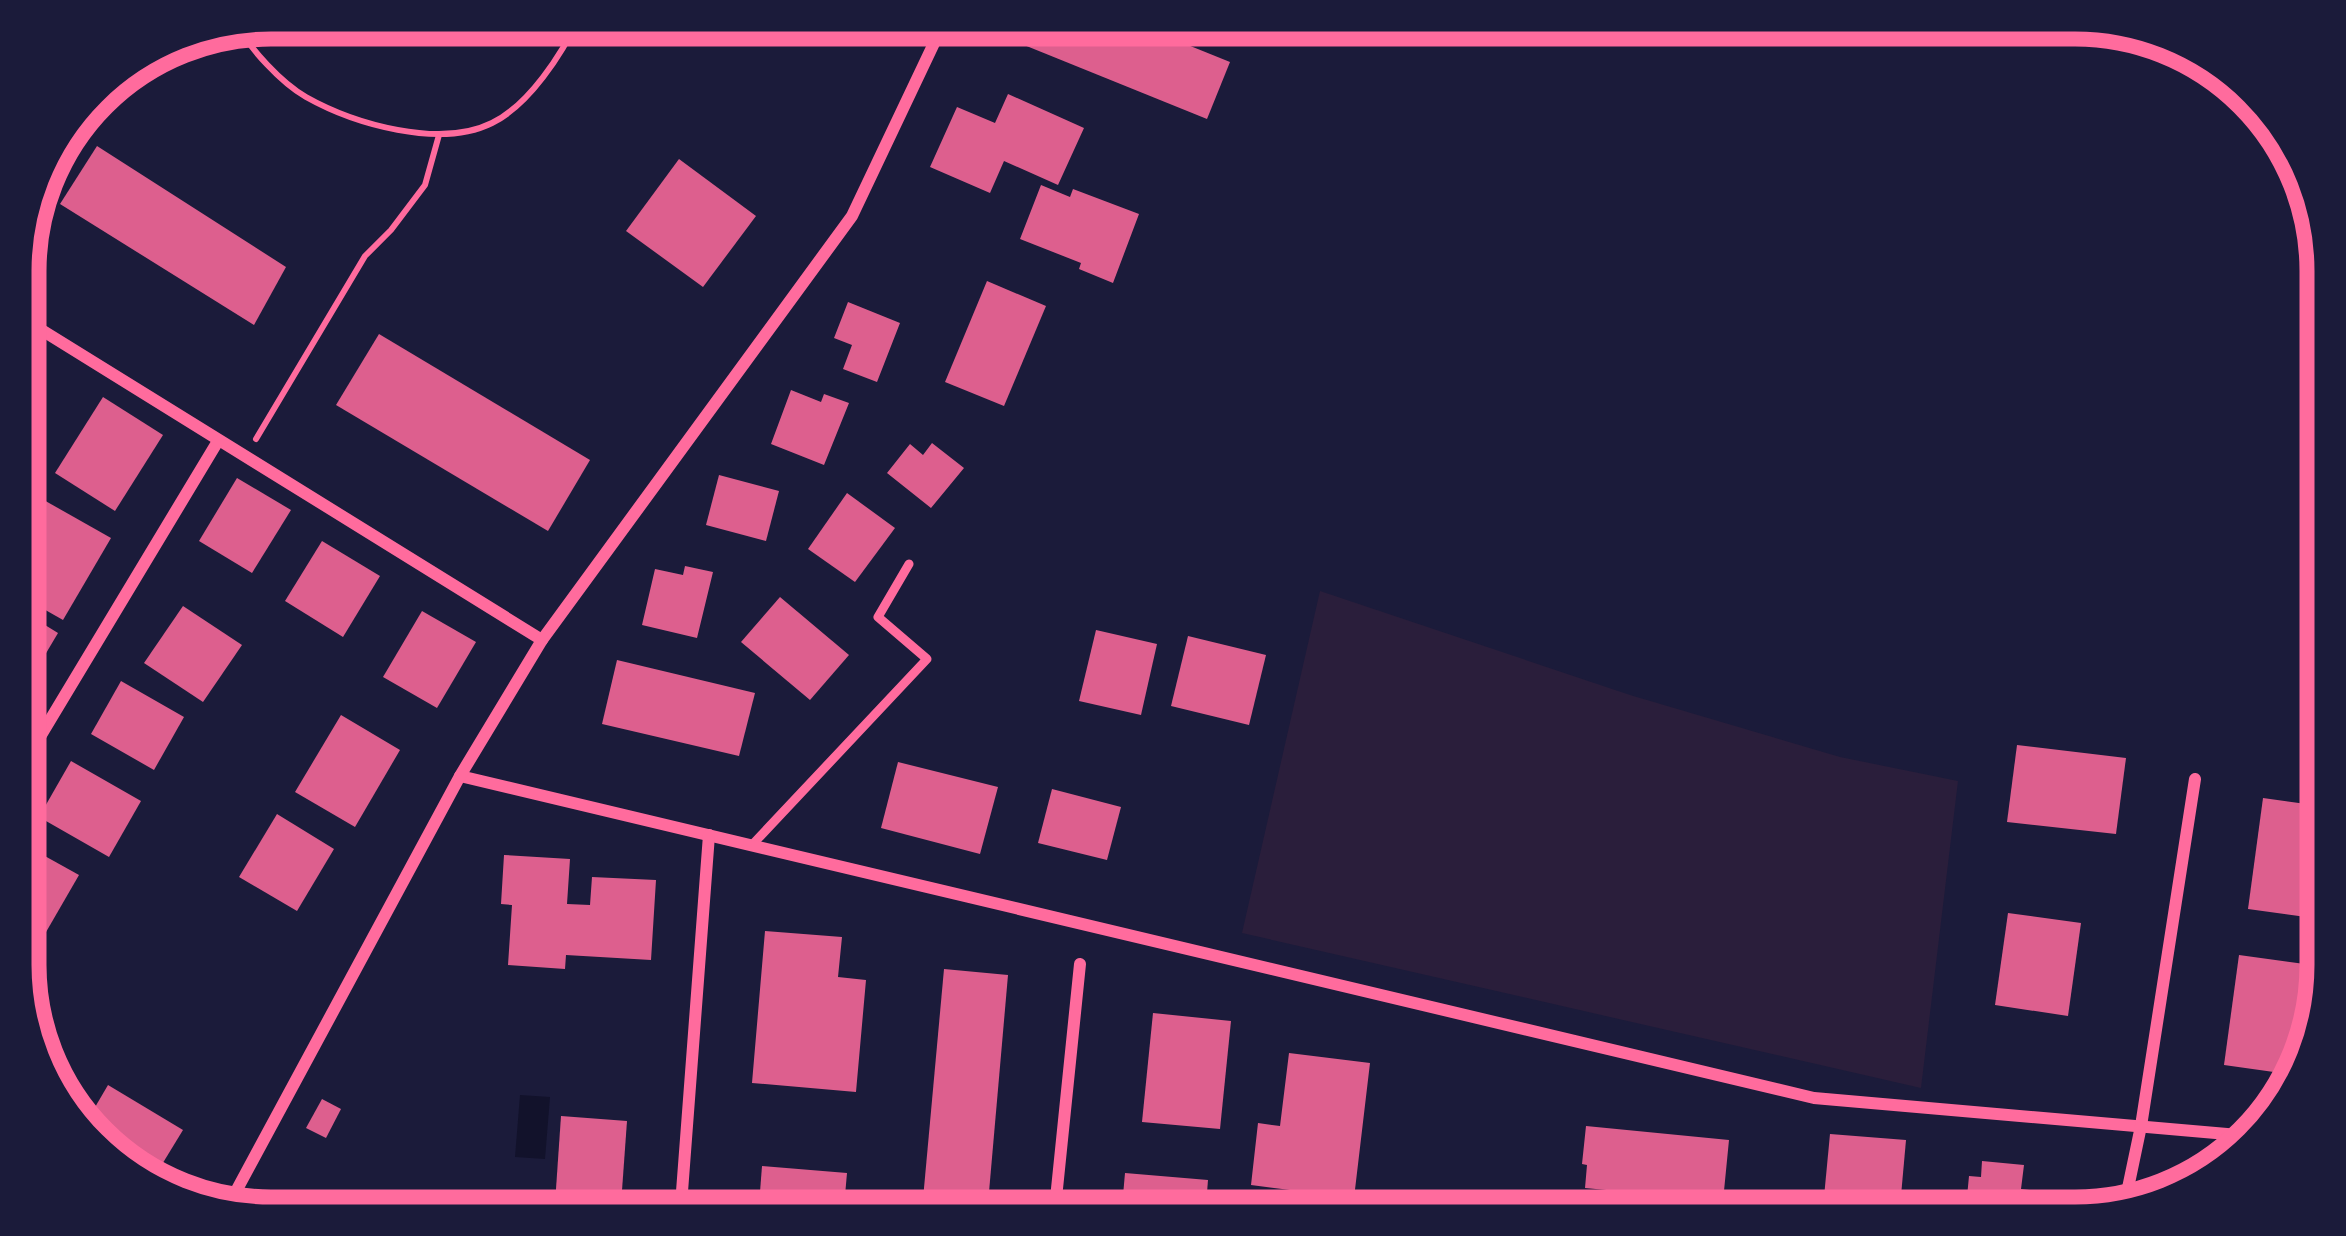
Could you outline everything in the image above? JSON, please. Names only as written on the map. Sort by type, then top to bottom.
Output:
[{"type":"street","points":[[234,1194],[460,776],[542,640],[852,216],[936,39]]},
{"type":"street","points":[[39,329],[542,640]]},
{"type":"street","points":[[39,738],[218,441]]},
{"type":"street","points":[[460,776],[1814,1098],[2234,1134]]},
{"type":"street","points":[[2127,1191],[2195,778]]},
{"type":"street","points":[[682,1197],[710,835]]},
{"type":"street","points":[[1056,1197],[1080,964]]},
{"type":"lane","points":[[752,845],[927,659],[878,617],[909,564]]},
{"type":"path","points":[[249,40],[303,95],[352,117],[403,131],[454,134],[491,124],[516,106],[545,75],[566,39]]},
{"type":"path","points":[[244,458],[365,256],[400,220],[425,184],[440,133]]},
{"type":"shaded area","points":[[1320,591],[1630,695],[1840,757],[1958,781],[1921,1088],[1242,933]]},
{"type":"shaded area","points":[[520,1095],[550,1097],[545,1159],[515,1157]]},
{"type":"building","points":[[1009,39],[1173,39],[1230,62],[1207,119]]},
{"type":"building","points":[[1008,94],[1084,128],[1058,185],[1004,161],[990,193],[930,167],[957,107],[995,123]]},
{"type":"building","points":[[97,146],[286,267],[254,325],[60,204]]},
{"type":"building","points":[[679,159],[756,216],[703,287],[626,231]]},
{"type":"building","points":[[1041,185],[1070,197],[1073,189],[1139,214],[1113,283],[1079,269],[1081,263],[1020,239]]},
{"type":"building","points":[[987,281],[1046,306],[1004,406],[945,382]]},
{"type":"building","points":[[848,302],[900,323],[877,382],[843,369],[852,345],[834,338]]},
{"type":"building","points":[[379,334],[590,460],[548,531],[336,405]]},
{"type":"building","points":[[791,390],[821,402],[824,394],[849,403],[824,465],[771,444]]},
{"type":"building","points":[[103,397],[163,435],[115,511],[55,473]]},
{"type":"building","points":[[932,443],[964,468],[931,508],[887,473],[910,444],[923,455]]},
{"type":"building","points":[[719,475],[779,491],[766,541],[706,525]]},
{"type":"building","points":[[237,478],[291,510],[252,573],[199,541]]},
{"type":"building","points":[[847,493],[895,528],[855,582],[808,549]]},
{"type":"building","points":[[42,499],[111,538],[63,620],[39,606]]},
{"type":"building","points":[[322,541],[380,576],[343,637],[285,601]]},
{"type":"building","points":[[685,566],[713,572],[697,638],[642,625],[655,569],[683,575]]},
{"type":"building","points":[[780,597],[849,655],[810,700],[741,642]]},
{"type":"building","points":[[183,606],[242,645],[203,702],[144,663]]},
{"type":"building","points":[[422,611],[476,642],[437,708],[383,677]]},
{"type":"building","points":[[39,621],[58,633],[39,665]]},
{"type":"building","points":[[1096,630],[1157,644],[1141,715],[1079,701]]},
{"type":"building","points":[[1188,636],[1266,655],[1249,725],[1171,706]]},
{"type":"building","points":[[617,660],[755,693],[739,756],[602,724]]},
{"type":"building","points":[[121,681],[184,717],[154,770],[91,734]]},
{"type":"building","points":[[341,715],[400,750],[355,827],[295,792]]},
{"type":"building","points":[[2017,745],[2126,758],[2116,834],[2007,822]]},
{"type":"building","points":[[71,761],[141,801],[109,857],[39,817]]},
{"type":"building","points":[[898,762],[998,787],[980,854],[881,828]]},
{"type":"building","points":[[1052,789],[1121,807],[1107,860],[1038,843]]},
{"type":"building","points":[[2263,798],[2307,804],[2307,917],[2248,909]]},
{"type":"building","points":[[277,814],[334,849],[297,911],[239,877]]},
{"type":"building","points":[[39,853],[79,875],[39,937]]},
{"type":"building","points":[[504,855],[570,859],[567,904],[590,905],[592,877],[656,880],[651,960],[566,955],[565,969],[508,965],[512,905],[501,904]]},
{"type":"building","points":[[2008,913],[2081,923],[2068,1016],[1995,1005]]},
{"type":"building","points":[[765,931],[842,937],[838,977],[866,980],[856,1092],[752,1083]]},
{"type":"building","points":[[2239,955],[2307,964],[2299,1025],[2280,1073],[2224,1065]]},
{"type":"building","points":[[944,969],[1008,975],[989,1197],[923,1197]]},
{"type":"building","points":[[1153,1013],[1231,1021],[1220,1129],[1142,1122]]},
{"type":"building","points":[[1289,1053],[1370,1063],[1354,1197],[1251,1185],[1258,1123],[1280,1126]]},
{"type":"building","points":[[108,1085],[183,1130],[160,1168],[118,1140],[92,1113]]},
{"type":"building","points":[[322,1099],[341,1109],[326,1138],[306,1128]]},
{"type":"building","points":[[561,1116],[627,1121],[622,1197],[555,1197]]},
{"type":"building","points":[[1586,1126],[1729,1140],[1723,1197],[1585,1188],[1587,1165],[1582,1164]]},
{"type":"building","points":[[1830,1134],[1906,1140],[1901,1197],[1824,1197]]},
{"type":"building","points":[[1982,1161],[2024,1165],[2021,1189],[2046,1192],[2046,1197],[1967,1197],[1969,1176],[1981,1177]]},
{"type":"building","points":[[762,1166],[847,1173],[845,1197],[760,1197]]},
{"type":"building","points":[[1125,1173],[1208,1180],[1207,1197],[1123,1197]]}]
